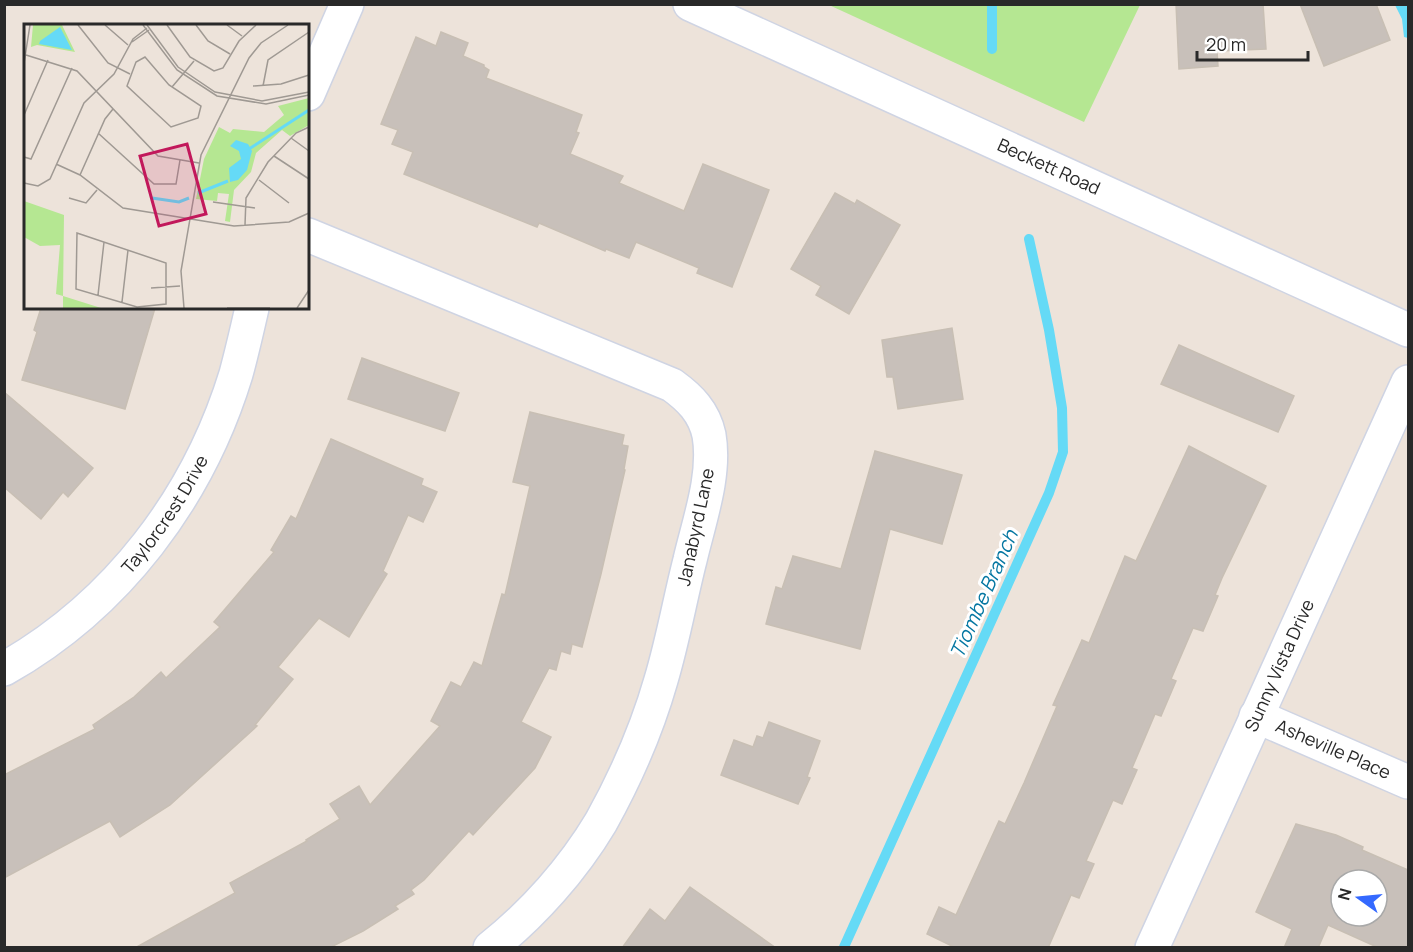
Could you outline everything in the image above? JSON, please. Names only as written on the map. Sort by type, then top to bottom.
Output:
[{"type":"street","points":[[309,92],[347,4]]},
{"type":"street","name":"Beckett Road","points":[[690,4],[1408,330]]},
{"type":"street","name":"Janabyrd Lane","points":[[309,235],[672,385],[696,406],[705,422],[710,450],[709,474],[702,509],[662,677],[637,748],[599,824],[568,867],[539,903],[490,948]]},
{"type":"street","name":"Taylorcrest Drive","points":[[4,669],[60,634],[91,607],[122,576],[176,505],[195,471],[236,374],[252,309]]},
{"type":"street","name":"Sunny Vista Drive","points":[[1152,948],[1408,382]]},
{"type":"street","name":"Asheville Place","points":[[1256,716],[1408,782]]},
{"type":"green space","points":[[829,5],[1140,5],[1084,122]]},
{"type":"water","points":[[1395,5],[1408,5],[1408,38],[1404,37],[1402,19]]},
{"type":"building","points":[[1176,4],[1263,4],[1266,49],[1217,51],[1218,66],[1179,69]]},
{"type":"building","points":[[1300,4],[1376,4],[1390,40],[1324,66]]},
{"type":"building","points":[[441,32],[468,43],[463,56],[484,65],[489,70],[486,78],[582,115],[576,132],[579,133],[570,154],[623,176],[619,183],[684,211],[703,164],[769,190],[732,287],[697,273],[699,268],[636,242],[629,258],[606,249],[605,251],[539,223],[537,227],[404,174],[413,152],[392,144],[398,130],[381,124],[416,37],[436,46]]},
{"type":"building","points":[[835,193],[855,204],[857,200],[900,225],[849,314],[816,295],[821,286],[791,269]]},
{"type":"building","points":[[41,309],[155,309],[125,409],[22,380],[37,332],[34,330]]},
{"type":"building","points":[[952,328],[963,399],[898,409],[893,377],[887,377],[882,340]]},
{"type":"building","points":[[1179,345],[1294,396],[1278,432],[1161,384]]},
{"type":"building","points":[[362,358],[459,393],[445,431],[348,399]]},
{"type":"building","points":[[4,392],[93,468],[68,497],[63,492],[41,519],[4,487]]},
{"type":"building","points":[[530,412],[624,435],[622,445],[628,446],[625,470],[582,647],[572,644],[570,654],[561,651],[556,670],[549,668],[521,722],[551,737],[535,768],[473,835],[469,831],[424,880],[411,890],[414,894],[395,906],[398,909],[363,931],[329,948],[135,948],[235,893],[230,883],[307,841],[340,819],[330,804],[359,786],[370,805],[440,726],[431,721],[451,682],[461,687],[474,662],[482,666],[502,594],[505,595],[530,486],[513,482]]},
{"type":"building","points":[[331,439],[423,479],[421,485],[437,492],[423,522],[408,515],[383,571],[387,574],[349,637],[319,618],[278,667],[293,679],[255,725],[257,726],[170,805],[120,837],[110,821],[4,878],[4,775],[95,729],[93,725],[134,697],[161,672],[166,678],[220,627],[214,622],[274,552],[271,550],[291,516],[296,519]]},
{"type":"building","points":[[1189,446],[1266,486],[1222,578],[1215,595],[1218,596],[1203,631],[1193,628],[1171,679],[1176,681],[1161,716],[1155,714],[1132,768],[1137,770],[1122,804],[1113,800],[1086,861],[1094,864],[1079,898],[1071,895],[1048,948],[956,948],[927,934],[939,907],[956,915],[999,821],[1005,824],[1057,706],[1053,705],[1082,640],[1089,643],[1125,556],[1136,561]]},
{"type":"building","points":[[875,451],[962,475],[942,544],[890,529],[860,649],[766,624],[776,587],[782,589],[793,556],[841,569]]},
{"type":"building","points":[[769,722],[820,741],[807,777],[810,778],[798,804],[721,775],[734,740],[753,747],[757,736],[763,738]]},
{"type":"building","points":[[1296,824],[1336,835],[1363,847],[1362,850],[1408,870],[1408,948],[1379,948],[1335,928],[1389,928],[1389,868],[1329,868],[1329,925],[1318,948],[1284,948],[1292,929],[1256,912]]},
{"type":"building","points":[[690,887],[776,948],[622,948],[650,909],[665,921]]},
{"type":"waterway","name":"Tiombe Branch","points":[[992,4],[992,49]]},
{"type":"waterway","name":"Tiombe Branch","points":[[844,947],[1049,493],[1063,452],[1062,408],[1049,330],[1029,239]]}]
